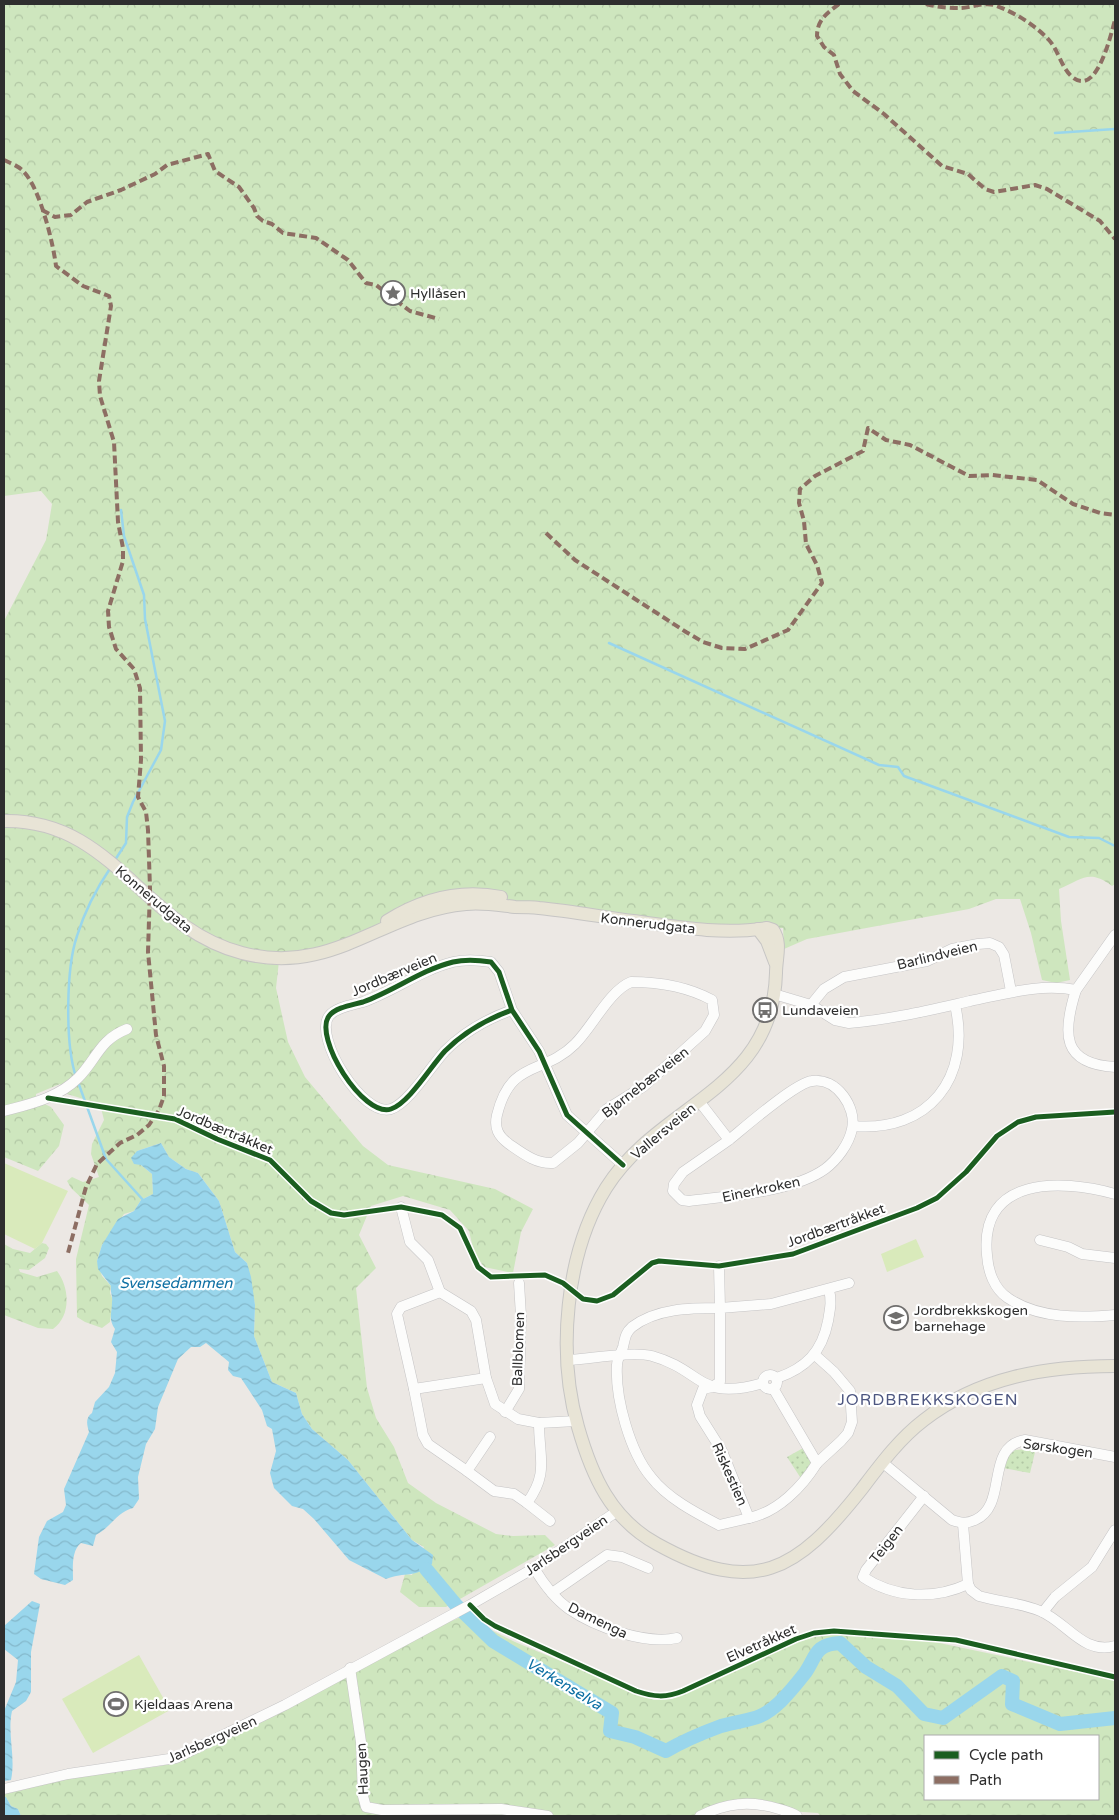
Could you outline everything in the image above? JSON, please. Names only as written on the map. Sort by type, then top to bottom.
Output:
[{"type":"main road","name":"Konnerudgata","points":[[4,822],[26,822],[52,827],[85,842],[104,856],[160,908],[203,939],[234,950],[264,957],[307,956],[334,950],[429,911],[452,905],[485,903],[539,908],[690,929],[758,929],[767,941],[776,964]]},
{"type":"main road","name":"Vallersveien","points":[[616,1512],[597,1481],[576,1421],[568,1360],[571,1292],[579,1246],[596,1206],[623,1165],[652,1138],[735,1071],[754,1049],[764,1031],[774,994],[776,964]]},
{"type":"main road","name":"Jarlsbergveien","points":[[616,1512],[652,1541],[691,1560],[734,1572],[764,1570],[788,1561],[809,1548],[839,1517],[882,1462],[924,1420],[946,1405],[980,1388],[1043,1370],[1080,1366],[1115,1366]]},
{"type":"street","points":[[1115,935],[1076,990],[1070,1018],[1070,1047],[1083,1060],[1096,1065],[1115,1067]]},
{"type":"street","name":"Barlindveien","points":[[811,1005],[824,989],[844,977],[927,961],[952,949],[990,943],[999,947],[1004,955],[1011,991]]},
{"type":"street","name":"Jordbærveien","points":[[468,960],[491,962],[495,965],[504,984],[512,1010],[490,1018],[462,1036],[435,1062],[400,1103],[389,1109],[373,1107],[355,1090],[342,1071],[326,1031],[328,1016],[334,1011],[380,995],[434,968],[468,960]]},
{"type":"street","name":"Bjørnebærveien","points":[[544,1063],[562,1055],[576,1044],[615,994],[624,985],[631,982],[686,989],[700,993],[712,1000],[714,1014],[705,1031],[644,1086],[607,1110],[586,1132]]},
{"type":"street","points":[[774,994],[811,1005],[835,1020],[849,1023],[868,1022],[955,1005],[1011,991],[1063,987],[1076,990]]},
{"type":"street","points":[[853,1126],[881,1125],[909,1117],[931,1104],[945,1089],[956,1066],[959,1048],[959,1028],[955,1005]]},
{"type":"street","points":[[512,1010],[532,1039],[567,1115],[623,1165]]},
{"type":"street","points":[[4,1111],[44,1100],[71,1084],[81,1075],[110,1037],[127,1030]]},
{"type":"street","points":[[544,1063],[526,1070],[510,1084],[503,1095],[497,1116],[498,1134],[527,1156],[547,1164],[554,1163],[565,1156],[586,1132]]},
{"type":"street","name":"Einerkroken","points":[[812,1081],[826,1083],[839,1090],[850,1108],[853,1126],[847,1145],[835,1160],[806,1179],[736,1196],[689,1201],[682,1200],[676,1196],[673,1191],[676,1178],[729,1140],[795,1088],[812,1081]]},
{"type":"street","points":[[699,1101],[729,1140]]},
{"type":"street","points":[[1115,1194],[1068,1185],[1027,1188],[1005,1199],[997,1208],[986,1233],[986,1246],[990,1272],[994,1282],[1007,1298],[1035,1310],[1062,1316],[1115,1315]]},
{"type":"street","points":[[400,1207],[410,1242],[428,1260],[440,1292],[471,1311],[476,1320],[486,1378],[495,1404],[518,1419],[539,1423],[576,1421]]},
{"type":"street","points":[[1040,1240],[1068,1247],[1082,1254],[1115,1258]]},
{"type":"street","points":[[719,1266],[720,1308]]},
{"type":"street","points":[[749,1518],[719,1525],[671,1496],[649,1476],[638,1454],[623,1412],[618,1376],[619,1356],[627,1332],[641,1322],[663,1313],[682,1309],[771,1304],[829,1290],[849,1282]]},
{"type":"street","name":"Ballblomen","points":[[505,1412],[519,1389],[521,1316],[519,1283]]},
{"type":"street","points":[[775,1383],[794,1372],[820,1349],[832,1301],[829,1290]]},
{"type":"street","points":[[440,1292],[401,1307],[397,1314],[423,1435],[428,1444],[494,1491],[514,1494],[550,1522]]},
{"type":"street","name":"Riskestien","points":[[720,1308],[720,1382],[712,1387],[703,1389],[700,1392],[697,1405],[700,1416],[722,1451],[749,1518],[764,1514],[793,1493],[817,1463],[848,1433],[852,1422],[850,1391],[815,1354]]},
{"type":"street","points":[[568,1360],[644,1355],[654,1357],[712,1387],[736,1390],[763,1383],[763,1379],[769,1374],[817,1463]]},
{"type":"street","points":[[414,1389],[486,1378]]},
{"type":"street","points":[[526,1503],[539,1485],[542,1473],[539,1423]]},
{"type":"street","points":[[467,1471],[490,1437]]},
{"type":"street","name":"Sørskogen","points":[[963,1524],[981,1517],[990,1508],[1003,1456],[1016,1442],[1025,1440],[1115,1457]]},
{"type":"street","points":[[882,1462],[952,1520],[963,1524],[968,1584],[971,1590],[980,1596],[1043,1612],[1084,1643],[1104,1648],[1115,1646]]},
{"type":"street","name":"Teigen","points":[[924,1496],[866,1570],[863,1577],[886,1590],[911,1594],[934,1595],[951,1592],[968,1584]]},
{"type":"street","name":"Jarlsbergveien","points":[[4,1789],[68,1774],[176,1758],[285,1705],[350,1668],[456,1613],[534,1568],[616,1512]]},
{"type":"street","points":[[1043,1612],[1055,1597],[1092,1567],[1115,1530]]},
{"type":"street","name":"Damenga","points":[[552,1593],[607,1554],[622,1557],[648,1568]]},
{"type":"street","name":"Damenga","points":[[534,1568],[552,1593],[570,1610],[633,1637],[663,1641],[677,1638]]},
{"type":"street","name":"Haugen","points":[[350,1668],[361,1742],[363,1796],[366,1807],[382,1810],[501,1809],[548,1816]]},
{"type":"street","points":[[700,1816],[721,1807],[743,1803],[761,1804],[797,1816]]},
{"type":"green space","points":[[4,4],[1115,4],[1115,884],[1112,886],[1097,878],[1086,877],[1059,889],[1061,921],[1070,980],[1056,983],[1042,980],[1031,933],[1020,899],[996,899],[969,909],[807,939],[784,949],[783,928],[714,931],[489,899],[279,961],[276,988],[288,1042],[305,1077],[363,1146],[388,1165],[495,1189],[533,1209],[521,1232],[513,1273],[484,1267],[474,1252],[469,1231],[450,1210],[403,1196],[371,1206],[359,1235],[376,1268],[356,1288],[367,1388],[376,1418],[394,1447],[408,1483],[436,1503],[496,1534],[513,1536],[545,1535],[555,1545],[446,1607],[419,1607],[400,1592],[405,1574],[412,1575],[424,1547],[412,1540],[348,1460],[312,1429],[302,1414],[296,1393],[272,1382],[254,1336],[255,1305],[247,1263],[235,1252],[219,1201],[198,1173],[186,1169],[169,1157],[161,1143],[137,1151],[141,1165],[152,1174],[153,1194],[141,1200],[134,1211],[124,1214],[102,1245],[97,1261],[102,1276],[111,1286],[110,1293],[113,1300],[110,1322],[102,1328],[77,1317],[76,1259],[89,1205],[71,1188],[67,1181],[72,1177],[83,1182],[99,1177],[91,1154],[92,1144],[104,1120],[100,1104],[67,1094],[60,1084],[36,1094],[36,1100],[51,1107],[64,1125],[59,1146],[38,1171],[4,1157],[4,621],[46,540],[52,504],[41,491],[4,496]]},
{"type":"green space","points":[[4,1163],[68,1191],[42,1243],[35,1249],[4,1234]]},
{"type":"green space","points":[[916,1239],[924,1257],[887,1272],[881,1254]]},
{"type":"green space","points":[[42,1243],[46,1244],[49,1248],[45,1258],[29,1270],[19,1269],[20,1272],[37,1277],[57,1271],[61,1278],[66,1293],[66,1309],[63,1317],[53,1329],[38,1328],[4,1315],[4,1244],[13,1249],[30,1253]]},
{"type":"green space","points":[[805,1447],[812,1465],[802,1480],[787,1457]]},
{"type":"green space","points":[[1036,1448],[1030,1473],[1003,1468],[1007,1457],[1015,1450]]},
{"type":"green space","points":[[463,1616],[515,1642],[654,1700],[671,1699],[789,1646],[809,1634],[821,1632],[854,1631],[906,1636],[1115,1680],[1115,1816],[821,1816],[818,1813],[715,1806],[692,1816],[555,1816],[543,1814],[539,1816],[447,1813],[392,1816],[21,1816],[18,1809],[11,1806],[6,1797],[4,1797],[4,1794],[72,1778],[161,1766],[188,1757],[378,1653]]},
{"type":"green space","name":"Kjeldaas Arena","points":[[139,1655],[170,1710],[93,1753],[62,1699]]},
{"type":"water","name":"Svensedammen","points":[[161,1143],[169,1157],[186,1169],[198,1173],[219,1201],[235,1252],[247,1263],[255,1305],[254,1336],[272,1382],[296,1393],[302,1414],[312,1429],[348,1460],[412,1540],[433,1555],[432,1564],[426,1569],[386,1579],[349,1560],[314,1519],[303,1509],[292,1506],[274,1488],[270,1473],[276,1451],[272,1429],[267,1426],[262,1410],[241,1378],[233,1376],[228,1370],[229,1362],[206,1343],[200,1347],[191,1347],[178,1359],[158,1407],[155,1429],[146,1444],[138,1477],[139,1499],[133,1508],[118,1516],[96,1535],[93,1546],[81,1543],[78,1546],[73,1560],[73,1580],[65,1585],[41,1579],[34,1574],[39,1537],[47,1521],[63,1512],[66,1505],[64,1489],[89,1432],[87,1419],[92,1413],[95,1402],[109,1387],[115,1373],[117,1352],[111,1342],[115,1329],[111,1319],[111,1286],[98,1269],[97,1261],[102,1245],[118,1219],[134,1211],[141,1200],[153,1194],[152,1174],[141,1165],[134,1164],[131,1158],[137,1151]]},
{"type":"water","points":[[32,1601],[40,1604],[31,1652],[31,1692],[26,1701],[12,1711],[10,1728],[13,1763],[11,1780],[4,1781],[4,1711],[16,1682],[18,1660],[4,1649],[4,1626]]},
{"type":"water","points":[[4,1797],[6,1797],[11,1806],[18,1809],[21,1816],[4,1816]]},
{"type":"waterway","points":[[1055,133],[1115,129]]},
{"type":"waterway","points":[[115,860],[126,843],[127,817],[133,802],[161,750],[165,721],[145,619],[144,595],[124,536],[121,510]]},
{"type":"waterway","points":[[609,643],[879,765],[898,767],[904,776],[1069,837],[1099,838],[1115,846]]},
{"type":"waterway","points":[[76,1077],[70,1046],[68,1006],[73,950],[87,909],[111,867]]},
{"type":"waterway","points":[[78,1082],[106,1159],[144,1201]]},
{"type":"waterway","name":"Verkenselva","points":[[426,1569],[456,1605],[493,1641],[612,1713],[610,1731],[635,1737],[666,1751],[721,1726],[759,1717],[772,1709],[793,1688],[820,1649],[831,1644],[840,1643],[866,1667],[897,1686],[924,1714],[943,1718],[1002,1676],[1013,1681],[1012,1704],[1060,1724],[1115,1718]]},
{"type":"marked path","points":[[839,4],[821,21],[817,30],[817,36],[824,47],[834,55],[840,74],[853,91],[884,114],[942,166],[968,174],[985,189],[994,192],[1035,185],[1047,189],[1100,221],[1115,239]]},
{"type":"marked path","points":[[926,4],[960,8],[990,4],[1009,11],[1043,34],[1052,44],[1071,76],[1080,81],[1088,79],[1101,62],[1115,20]]},
{"type":"marked path","points":[[42,210],[55,217],[71,215],[87,202],[121,190],[155,174],[167,165],[208,154],[215,171],[239,187],[254,208],[257,216],[263,221],[272,224],[283,233],[316,238],[348,260],[366,283],[376,285],[410,311],[439,319]]},
{"type":"marked path","points":[[4,160],[22,170],[35,190],[49,230],[56,266],[83,286],[109,296],[111,306],[99,381],[100,396],[114,442],[118,522],[123,548],[123,561],[108,611],[109,627],[116,649],[134,669],[140,688],[141,760],[138,797],[146,812],[148,830],[150,888],[148,952],[156,1035],[164,1066],[164,1096],[159,1110],[149,1125],[137,1135],[120,1143],[97,1164],[86,1187],[68,1253]]},
{"type":"marked path","points":[[546,533],[575,560],[703,642],[722,648],[745,649],[788,630],[822,583],[817,565],[806,544],[804,521],[799,503],[800,489],[815,476],[863,451],[868,428],[886,440],[910,445],[969,476],[992,475],[1037,480],[1073,504],[1100,513],[1115,515]]},
{"type":"cycle path","points":[[512,1010],[485,1022],[460,1038],[445,1051],[405,1100],[391,1109],[380,1108],[367,1101],[355,1089],[334,1057],[328,1041],[326,1026],[329,1016],[336,1010],[363,1002],[441,966],[463,960],[491,962],[499,972],[512,1010],[539,1051],[567,1115],[623,1165]]},
{"type":"cycle path","name":"Jordbærtråkket","points":[[48,1098],[175,1119],[217,1139],[270,1160],[311,1201],[331,1213],[344,1215],[401,1207],[442,1215],[460,1228],[478,1267],[491,1277],[545,1275],[563,1283],[583,1299],[597,1301],[613,1295],[652,1263],[659,1261],[719,1266],[793,1254],[917,1208],[937,1198],[966,1172],[997,1136],[1018,1122],[1036,1117],[1115,1112]]},
{"type":"cycle path","name":"Elvetråkket","points":[[470,1605],[484,1619],[495,1626],[636,1691],[649,1695],[665,1696],[683,1691],[796,1639],[814,1633],[834,1631],[956,1640],[1115,1677]]},
{"type":"place","name":"Hyllåsen","points":[[393,293]]},
{"type":"place","name":"Lundaveien","points":[[765,1010]]},
{"type":"place","name":"Jordbrekkskogen barnehage","points":[[896,1318]]},
{"type":"place","name":"Kjeldaas Arena","points":[[116,1704]]},
{"type":"district","name":"JORDBREKKSKOGEN","points":[[928,1399]]}]
